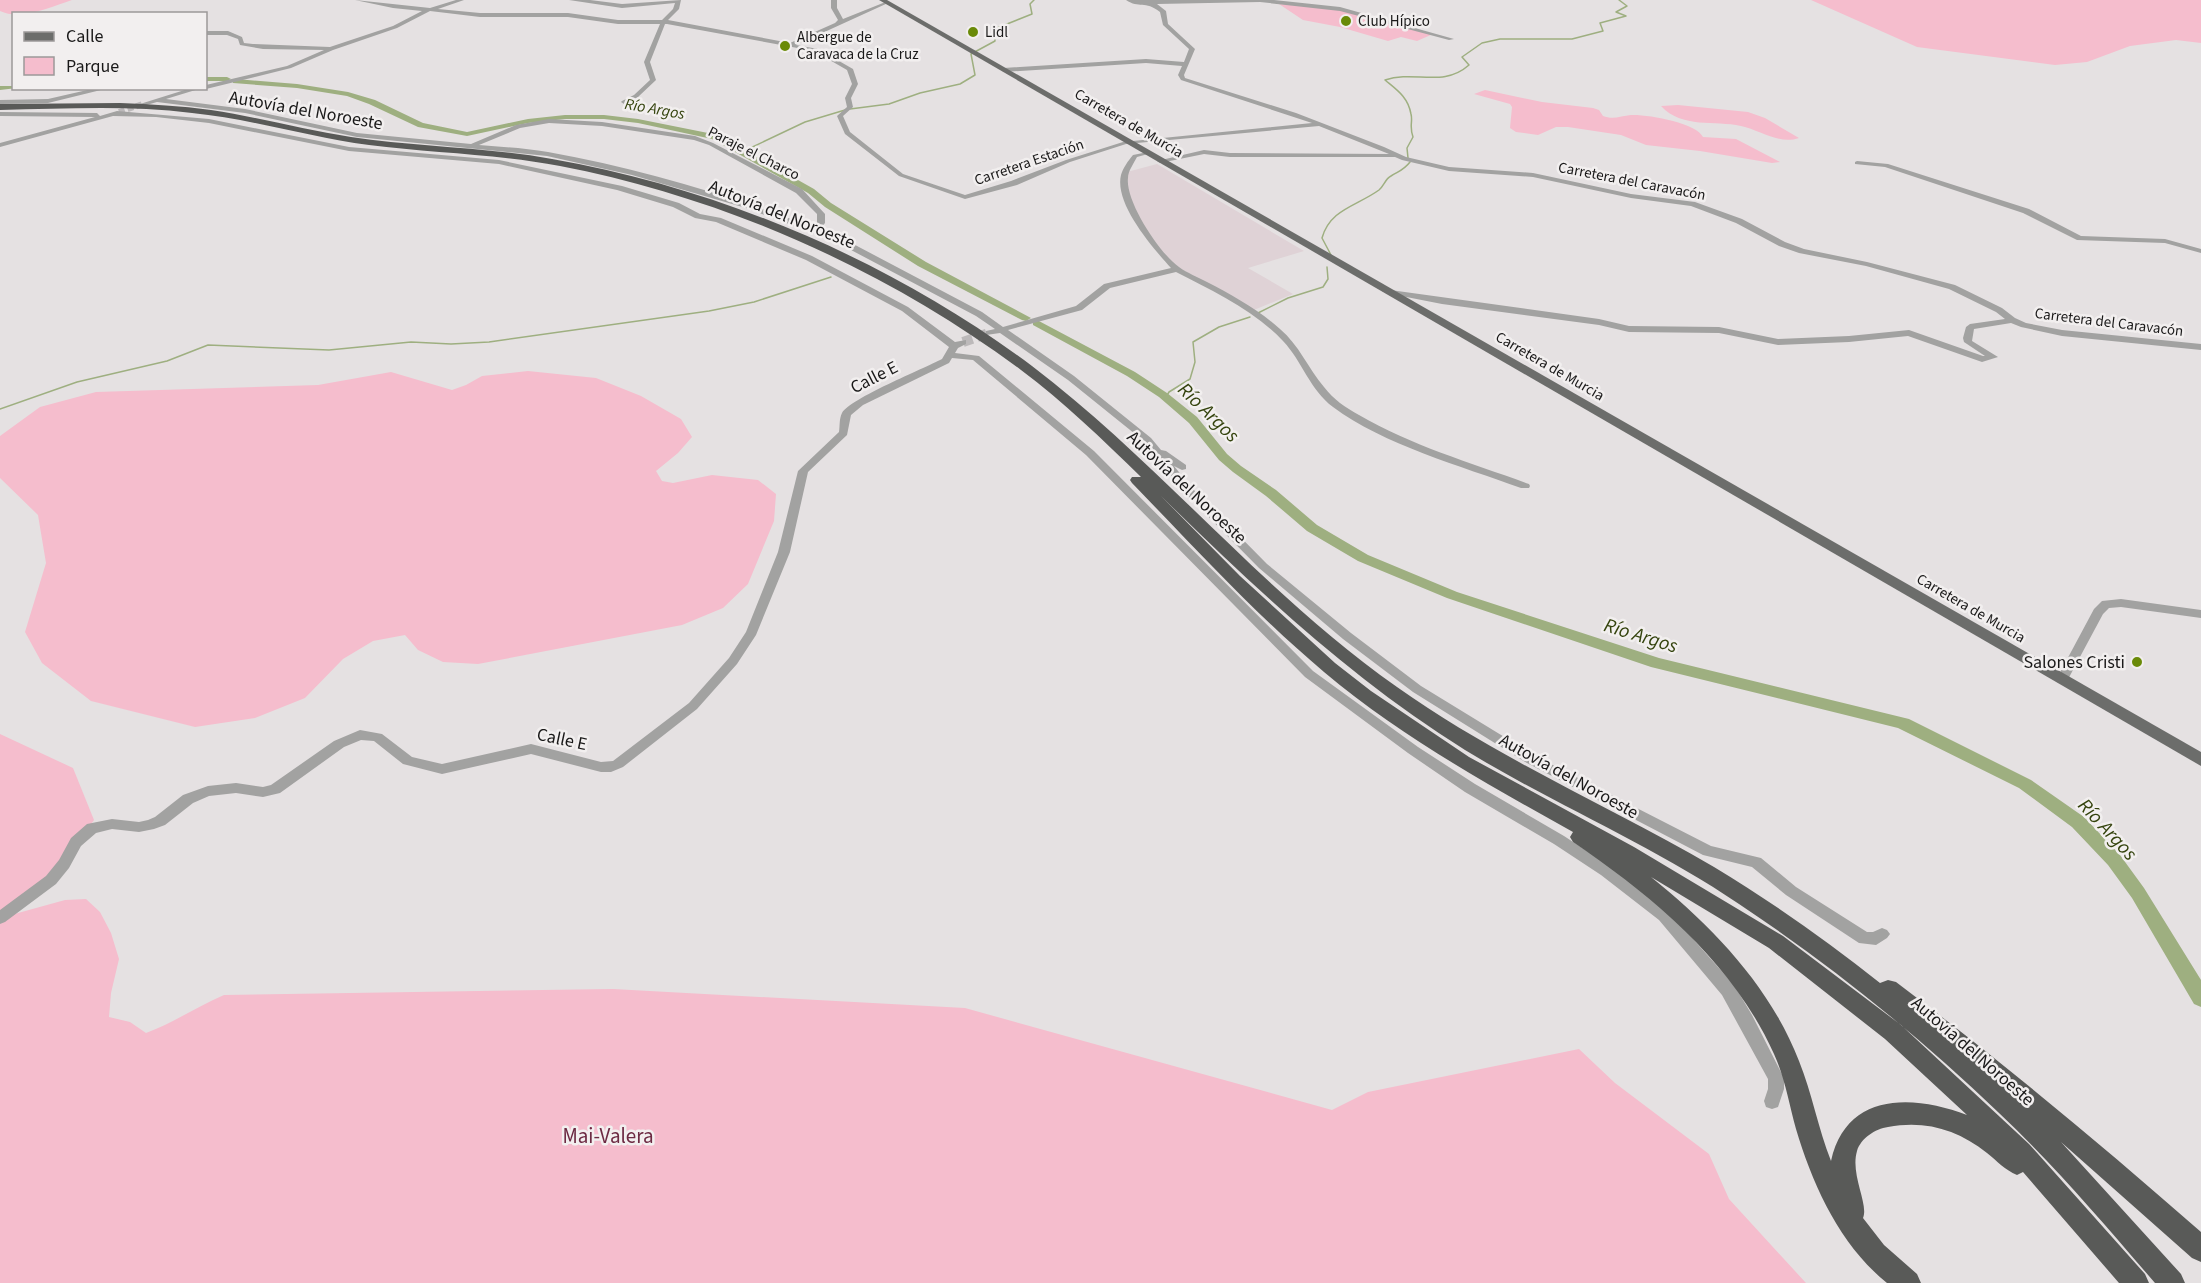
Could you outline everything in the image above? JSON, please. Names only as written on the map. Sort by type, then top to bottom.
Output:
[{"type":"highway","name":"Autovía del Noroeste","points":[[0,108],[131,107],[190,110],[239,117],[354,140],[518,156],[564,163],[623,177],[724,209],[829,252],[934,307],[975,331],[1031,372],[1171,496],[1260,583],[1365,673],[1462,740],[1743,896],[1865,983],[1975,1074],[2043,1140],[2172,1283]]},
{"type":"highway","name":"Autovía del Noroeste","points":[[0,108],[176,112],[225,118],[358,145],[503,158],[561,167],[708,209],[769,232],[883,286],[954,328],[1003,362],[1056,405],[1147,489],[1233,579],[1329,667],[1412,729],[1464,762],[1627,852],[1776,942],[1893,1032],[1959,1091],[2020,1152],[2136,1283]]},
{"type":"highway","points":[[1464,762],[1608,855],[1654,889],[1701,934],[1741,980],[1783,1048],[1811,1140],[1846,1216],[1865,1244],[1908,1283]]},
{"type":"highway","points":[[1743,896],[1837,951],[1950,1035],[2055,1121],[2201,1249]]},
{"type":"highway","points":[[1885,1264],[1866,1239],[1852,1210],[1843,1161],[1852,1134],[1872,1120],[1893,1113],[1919,1113],[1951,1119],[1988,1139],[2057,1201],[2072,1210]]},
{"type":"main road","name":"Carretera de Murcia","points":[[884,1],[1126,143],[2201,760]]},
{"type":"street","name":"Carretera Estación","points":[[358,0],[480,15],[559,15],[618,22],[663,22],[820,51],[850,69],[854,88],[848,98],[849,109],[840,116],[847,133],[901,175],[964,197],[1014,183],[1068,161],[1126,143]]},
{"type":"street","points":[[207,87],[283,69],[461,0]]},
{"type":"street","points":[[572,0],[622,6],[678,1],[676,9],[663,22],[647,62],[653,80],[636,96],[624,102]]},
{"type":"street","points":[[609,0],[647,0]]},
{"type":"street","points":[[600,4],[632,0]]},
{"type":"street","points":[[834,0],[834,8],[841,20],[837,24]]},
{"type":"street","points":[[1129,0],[1135,3],[1260,0],[1340,9],[1451,39]]},
{"type":"street","points":[[791,45],[884,1]]},
{"type":"street","name":"Carretera del Caravacón","points":[[1152,3],[1162,10],[1165,24],[1191,48],[1181,75],[1187,80],[1252,103],[1288,112],[1382,148],[1395,156],[1449,169],[1533,175],[1631,196],[1692,204],[1739,221],[1782,244],[1802,251],[1867,264],[1952,287],[1999,310],[2012,321],[2062,333],[2201,347]]},
{"type":"street","points":[[839,16],[844,18],[854,16]]},
{"type":"street","points":[[207,33],[230,34],[240,38],[242,44],[257,47],[291,45],[331,49]]},
{"type":"street","points":[[1004,70],[1146,61],[1185,64]]},
{"type":"street","points":[[207,82],[218,83]]},
{"type":"street","points":[[0,108],[48,101],[97,90]]},
{"type":"street","points":[[143,104],[192,90]]},
{"type":"street","points":[[155,100],[244,111],[357,135],[531,150],[633,173],[749,206],[815,230],[953,299],[1002,329],[1087,390],[1154,448],[1182,467]]},
{"type":"street","points":[[0,108],[82,114],[156,115],[209,121],[336,147],[499,162],[620,188],[684,208],[698,216],[718,220],[809,258],[905,309],[956,347],[976,358],[1090,453],[1309,674],[1441,769],[1606,871],[1664,916],[1728,990],[1746,1020],[1776,1078],[1776,1089],[1772,1101]]},
{"type":"street","points":[[0,145],[111,114]]},
{"type":"street","name":"Paraje el Charco","points":[[473,146],[519,126],[549,121],[602,124],[705,141],[804,195],[822,218],[815,230]]},
{"type":"street","points":[[1126,143],[1320,124]]},
{"type":"street","points":[[1160,161],[1204,152],[1395,156]]},
{"type":"street","points":[[1146,153],[1135,156],[1126,174],[1128,200],[1152,243],[1175,268],[1228,298],[1274,328],[1295,349],[1312,380],[1334,403],[1350,413],[1420,447],[1525,486]]},
{"type":"street","points":[[1857,163],[1886,165],[2026,211],[2080,238],[2165,241],[2201,250]]},
{"type":"street","points":[[989,333],[1079,308],[1103,288],[1169,272],[1175,268]]},
{"type":"street","points":[[1386,291],[1442,301],[1599,322],[1629,329],[1719,330],[1778,342],[1849,339],[1909,333],[1964,354],[1987,359],[1994,357],[1968,342],[1968,331],[1978,324],[2012,321]]},
{"type":"street","name":"Calle E","points":[[0,918],[51,880],[64,864],[76,842],[92,828],[112,824],[139,827],[149,825],[160,821],[188,799],[208,790],[236,788],[263,792],[275,789],[339,744],[360,735],[377,737],[408,761],[442,769],[531,749],[601,767],[618,764],[703,698],[740,652],[752,632],[784,552],[803,471],[844,433],[844,418],[848,411],[946,361],[956,347]]},
{"type":"street","points":[[1154,448],[1187,489],[1263,566],[1347,636],[1417,689],[1523,755],[1708,851],[1756,862],[1791,891],[1858,935],[1872,940],[1880,938],[1882,934]]},
{"type":"street","points":[[2062,680],[2098,612],[2106,604],[2121,603],[2201,614]]},
{"type":"shaded area","points":[[1157,164],[1304,251],[1248,268],[1293,294],[1249,312],[1164,258],[1129,204],[1127,172]]},
{"type":"green space","points":[[0,0],[72,0],[36,12],[8,14],[0,11]]},
{"type":"green space","points":[[1811,0],[2201,0],[2201,43],[2176,40],[2130,46],[2087,62],[2055,65],[1917,47]]},
{"type":"green space","name":"Club Hípico","points":[[1279,4],[1340,9],[1433,34],[1417,41],[1401,37],[1388,41],[1340,27],[1303,20]]},
{"type":"green space","points":[[1485,90],[1542,102],[1593,108],[1607,117],[1638,115],[1671,120],[1699,132],[1703,137],[1736,139],[1780,162],[1772,163],[1646,145],[1621,135],[1568,127],[1556,127],[1538,135],[1516,132],[1510,128],[1512,107],[1510,104],[1474,94]]},
{"type":"green space","points":[[1678,105],[1748,112],[1765,118],[1799,138],[1784,140],[1731,124],[1689,121],[1669,113],[1661,106]]},
{"type":"green space","points":[[528,371],[596,378],[641,396],[681,419],[692,437],[678,453],[656,471],[662,481],[673,483],[712,475],[758,480],[776,494],[774,521],[748,584],[723,608],[682,625],[478,664],[443,662],[418,650],[405,635],[373,641],[343,659],[305,698],[255,718],[195,727],[91,701],[42,663],[25,632],[46,563],[38,515],[0,478],[0,436],[40,407],[96,392],[318,385],[391,372],[452,390],[482,376]]},
{"type":"green space","points":[[0,734],[73,768],[94,820],[51,880],[0,913]]},
{"type":"green space","name":"Mai-Valera","points":[[86,899],[100,912],[111,933],[119,959],[111,993],[109,1017],[130,1022],[146,1033],[224,995],[613,989],[965,1008],[1332,1110],[1368,1092],[1579,1049],[1615,1083],[1709,1154],[1729,1199],[1806,1283],[0,1283],[0,918],[65,900]]},
{"type":"waterway","points":[[850,109],[889,104],[920,93],[960,84],[975,75],[971,54],[995,41],[994,30],[997,28],[1032,14],[1030,4],[1034,0]]},
{"type":"waterway","points":[[1408,158],[1407,148],[1413,137],[1410,108],[1401,94],[1385,80],[1396,77],[1449,76],[1469,65],[1462,57],[1482,43],[1500,39],[1572,39],[1603,31],[1600,23],[1626,16],[1616,12],[1627,6],[1619,0]]},
{"type":"waterway","name":"Río Argos","points":[[207,79],[227,79]]},
{"type":"waterway","name":"Río Argos","points":[[236,81],[297,86],[348,94],[372,102],[421,125],[467,134],[528,121],[565,117],[604,117],[638,121],[715,137],[811,191],[828,205],[922,264],[1026,318]]},
{"type":"waterway","name":"Río Argos","points":[[0,88],[12,88]]},
{"type":"waterway","points":[[744,151],[805,122],[845,110]]},
{"type":"waterway","points":[[1331,255],[1322,238],[1331,221],[1345,209],[1379,190],[1389,177],[1410,162]]},
{"type":"waterway","points":[[1258,313],[1288,298],[1323,287],[1328,279],[1327,267]]},
{"type":"waterway","points":[[0,409],[77,382],[167,361],[208,345],[329,350],[411,342],[451,344],[489,342],[709,311],[754,302],[831,277]]},
{"type":"waterway","points":[[1166,397],[1169,392],[1190,379],[1195,362],[1193,342],[1219,327],[1250,317]]},
{"type":"waterway","name":"Río Argos","points":[[1037,323],[1131,374],[1163,395],[1193,420],[1223,457],[1237,469],[1271,493],[1312,528],[1363,558],[1452,595],[1656,663],[1903,723],[2025,784],[2078,822],[2114,860],[2138,893],[2201,998]]},
{"type":"tunnel","points":[[119,112],[143,104]]},
{"type":"tunnel","points":[[963,342],[989,333]]},
{"type":"place","name":"Club Hípico","points":[[1346,21]]},
{"type":"place","name":"Lidl","points":[[973,32]]},
{"type":"place","name":"Albergue de Caravaca de la Cruz","points":[[785,46]]},
{"type":"place","name":"Salones Cristi","points":[[2137,662]]}]
